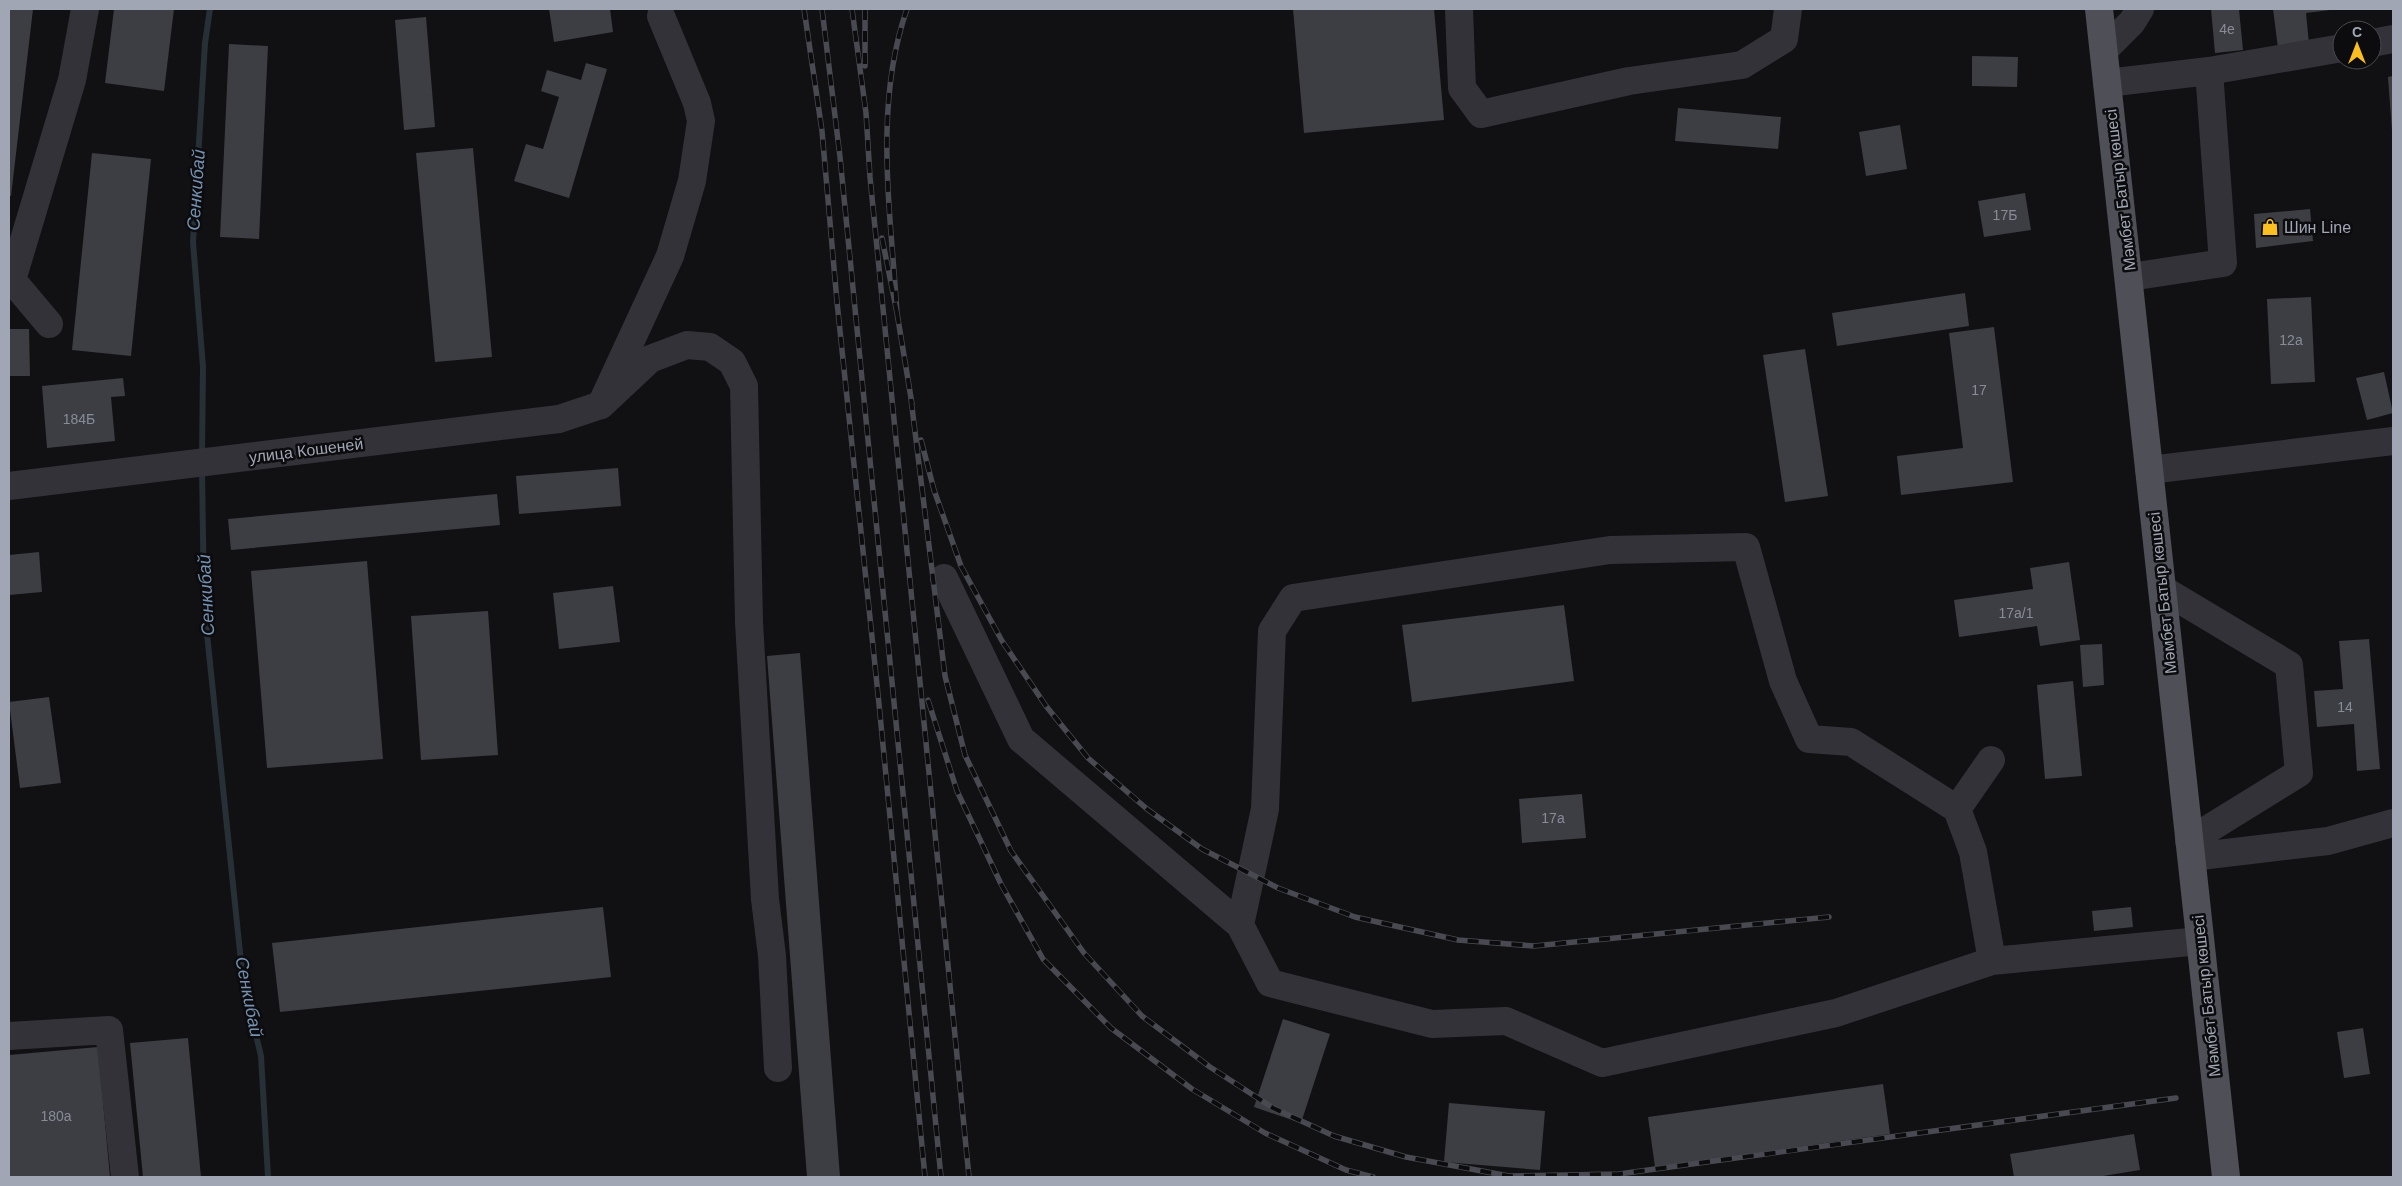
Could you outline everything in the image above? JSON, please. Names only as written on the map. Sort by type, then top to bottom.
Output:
[{"type":"main road","name":"Мәмбет Батыр көшесі","points":[[2099,9],[2130,277],[2149,470],[2226,1177]]},
{"type":"street","points":[[49,324],[10,279],[72,80],[84,9]]},
{"type":"street","points":[[1459,9],[1462,88],[1481,114],[1629,81],[1742,65],[1784,39],[1788,9]]},
{"type":"street","points":[[2104,50],[2132,22],[2140,9]]},
{"type":"street","points":[[601,405],[670,256],[692,180],[700,130],[701,121],[697,103],[661,16]]},
{"type":"street","points":[[2107,83],[2209,71],[2332,50]]},
{"type":"street","points":[[2130,277],[2223,263],[2209,71]]},
{"type":"street","points":[[601,405],[650,359],[687,344],[710,347],[732,362],[744,386],[750,622],[764,889],[774,985],[778,1068]]},
{"type":"street","name":"улица Кошеней","points":[[9,486],[559,419],[601,405]]},
{"type":"street","points":[[2149,470],[2393,441]]},
{"type":"street","points":[[1240,925],[1265,809],[1272,631],[1293,598],[1362,586],[1610,550],[1746,547],[1783,681],[1809,739],[1850,742],[1957,809],[1973,852],[1992,961]]},
{"type":"street","points":[[944,578],[1022,739],[1240,925],[1270,983],[1432,1024],[1506,1021],[1602,1063],[1836,1013],[1992,961],[2200,941]]},
{"type":"street","points":[[2162,589],[2289,665],[2300,772],[2191,849]]},
{"type":"street","points":[[1957,809],[1991,760]]},
{"type":"street","points":[[2191,849],[2328,842],[2393,823]]},
{"type":"street","points":[[9,1036],[109,1030],[125,1177]]},
{"type":"building","points":[[9,9],[33,9],[11,196],[9,196]]},
{"type":"building","points":[[114,9],[174,9],[164,91],[105,83]]},
{"type":"building","points":[[549,9],[610,9],[613,32],[554,42]]},
{"type":"building","points":[[1293,9],[1434,9],[1444,120],[1304,133]]},
{"type":"building","points":[[2211,9],[2239,9],[2243,50],[2215,53]]},
{"type":"building","points":[[2273,9],[2330,10],[2306,13],[2309,44],[2278,48]]},
{"type":"building","points":[[426,17],[435,127],[404,130],[395,20]]},
{"type":"building","points":[[229,44],[268,46],[259,239],[220,237]]},
{"type":"building","points":[[1972,56],[2018,57],[2017,87],[1972,86]]},
{"type":"building","points":[[586,63],[607,69],[569,198],[514,181],[526,144],[543,149],[559,97],[541,91],[547,70],[581,80]]},
{"type":"building","points":[[2393,76],[2393,131],[2392,131],[2388,77]]},
{"type":"building","points":[[1678,108],[1781,117],[1778,149],[1675,141]]},
{"type":"building","points":[[1900,125],[1907,169],[1866,176],[1859,132]]},
{"type":"building","points":[[473,148],[492,357],[435,362],[416,153]]},
{"type":"building","points":[[92,153],[151,159],[131,356],[72,350]]},
{"type":"building","points":[[2025,193],[2031,230],[1984,237],[1978,201]]},
{"type":"building","points":[[2310,209],[2313,241],[2256,248],[2254,214]]},
{"type":"building","points":[[1965,293],[1969,326],[1837,346],[1832,313]]},
{"type":"building","points":[[2311,297],[2315,382],[2271,384],[2267,299]]},
{"type":"building","points":[[1994,327],[2013,482],[1901,495],[1897,456],[1963,448],[1949,333]]},
{"type":"building","points":[[9,329],[29,329],[30,376],[9,376]]},
{"type":"building","points":[[1805,349],[1828,496],[1785,502],[1763,355]]},
{"type":"building","points":[[2384,372],[2393,413],[2367,420],[2356,378]]},
{"type":"building","points":[[123,378],[125,396],[111,397],[115,441],[47,448],[42,386]]},
{"type":"building","points":[[618,468],[621,506],[519,514],[516,476]]},
{"type":"building","points":[[497,494],[500,525],[231,550],[228,519]]},
{"type":"building","points":[[39,552],[42,592],[9,595],[9,555]]},
{"type":"building","points":[[367,561],[383,759],[267,768],[251,571]]},
{"type":"building","points":[[2069,562],[2080,640],[2040,646],[2037,626],[1959,637],[1954,600],[2033,589],[2030,568]]},
{"type":"building","points":[[613,586],[620,642],[559,649],[553,593]]},
{"type":"building","points":[[1564,605],[1574,681],[1412,702],[1402,625]]},
{"type":"building","points":[[488,611],[498,755],[421,760],[411,616]]},
{"type":"building","points":[[2369,639],[2380,769],[2357,771],[2354,724],[2317,727],[2314,691],[2343,689],[2339,641]]},
{"type":"building","points":[[2102,644],[2104,685],[2083,687],[2080,645]]},
{"type":"building","points":[[800,653],[840,1177],[807,1177],[767,656]]},
{"type":"building","points":[[2073,681],[2082,776],[2045,779],[2037,685]]},
{"type":"building","points":[[49,697],[61,783],[20,788],[9,702]]},
{"type":"building","points":[[1582,794],[1586,838],[1522,843],[1519,799]]},
{"type":"building","points":[[603,907],[611,977],[280,1012],[272,943]]},
{"type":"building","points":[[2131,907],[2133,927],[2094,931],[2092,911]]},
{"type":"building","points":[[1283,1019],[1330,1034],[1301,1123],[1254,1107]]},
{"type":"building","points":[[2363,1028],[2370,1074],[2344,1078],[2337,1032]]},
{"type":"building","points":[[188,1038],[201,1177],[143,1177],[130,1043]]},
{"type":"building","points":[[98,1047],[110,1177],[9,1177],[9,1055]]},
{"type":"building","points":[[1883,1084],[1890,1134],[1655,1167],[1648,1117]]},
{"type":"building","points":[[1449,1103],[1545,1111],[1540,1170],[1444,1162]]},
{"type":"building","points":[[2134,1134],[2140,1170],[2097,1177],[2014,1177],[2010,1154]]},
{"type":"waterway","name":"Сенкибай","points":[[202,455],[203,367],[193,242],[205,43],[210,9]]},
{"type":"waterway","name":"Сенкибай","points":[[202,468],[204,605],[243,981],[261,1056],[268,1177]]},
{"type":"railway","points":[[804,9],[822,131],[837,302],[879,704],[925,1177]]},
{"type":"railway","points":[[822,9],[840,157],[941,1177]]},
{"type":"railway","points":[[852,9],[866,113],[870,177],[969,1177]]},
{"type":"railway","points":[[865,9],[865,66]]},
{"type":"railway","points":[[882,238],[897,313],[887,160],[887,121],[890,83],[907,9]]},
{"type":"railway","points":[[897,313],[912,404]]},
{"type":"railway","points":[[911,399],[945,676],[965,755],[1011,851],[1084,953],[1142,1016],[1210,1067],[1273,1108],[1334,1136],[1406,1157],[1509,1176],[1619,1174],[2176,1098]]},
{"type":"railway","points":[[921,440],[934,490],[961,566],[1002,641],[1046,706],[1088,758],[1147,809],[1202,849],[1278,888],[1355,917],[1458,940],[1534,946],[1829,917]]},
{"type":"railway","points":[[928,700],[957,791],[1001,884],[1043,959],[1111,1028],[1192,1089],[1265,1133],[1346,1170],[1373,1177]]},
{"type":"place","name":"Шин Line","points":[[2270,227]]}]
